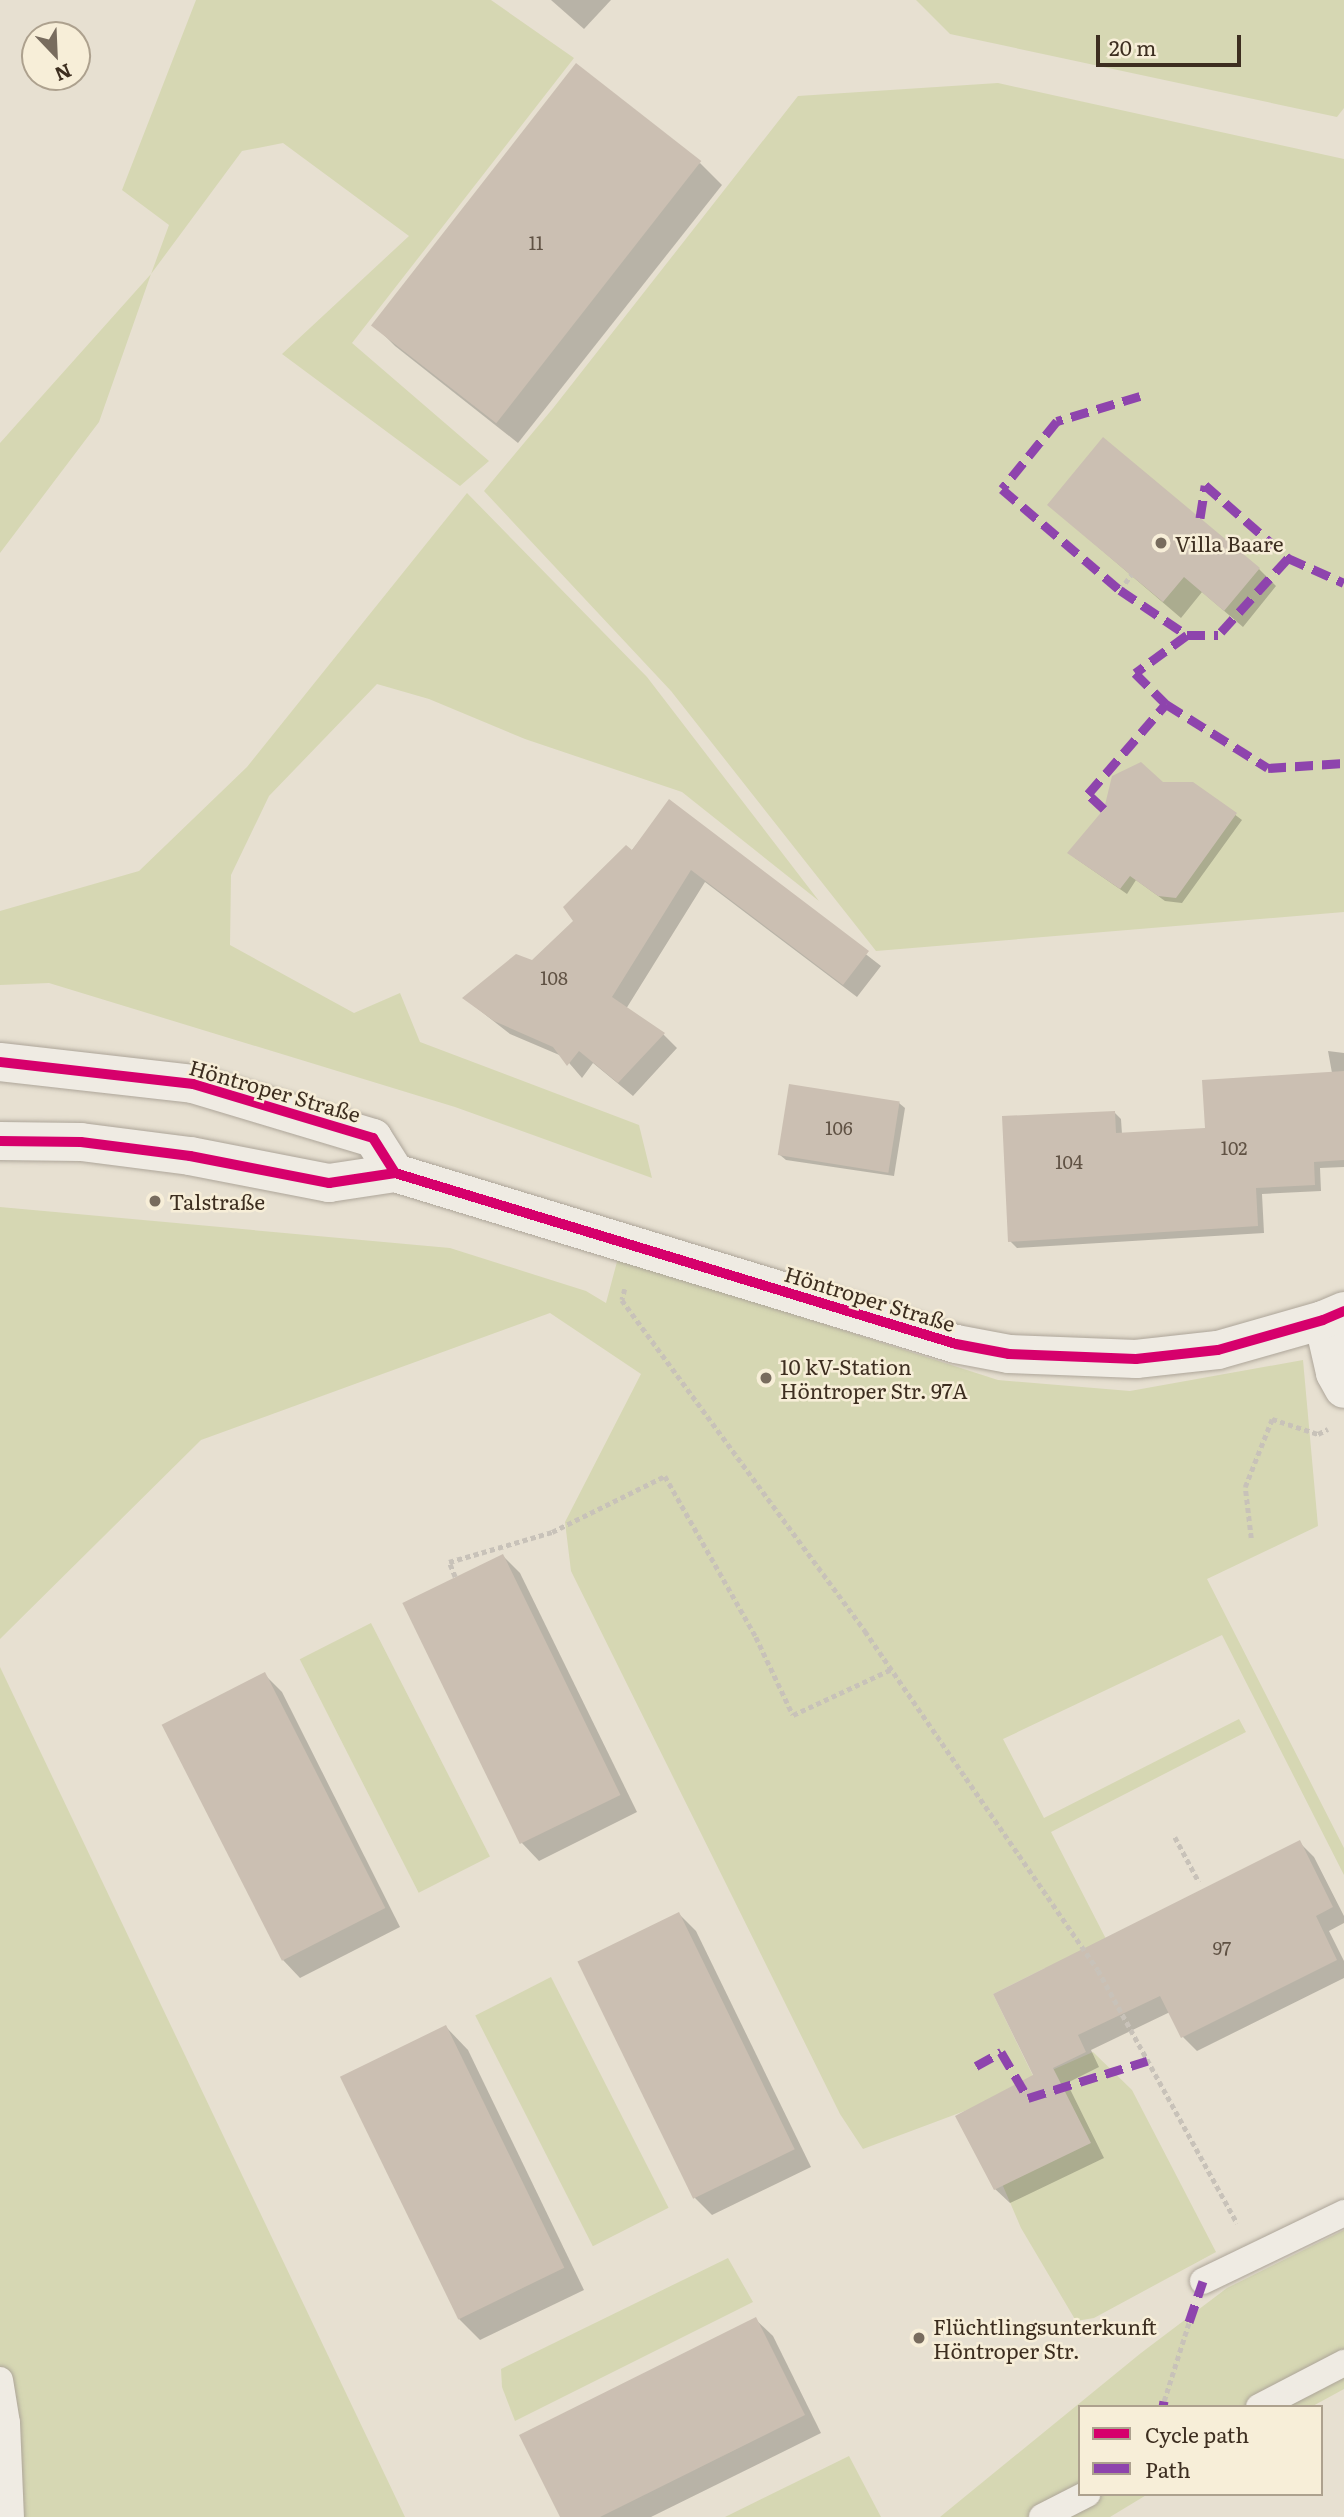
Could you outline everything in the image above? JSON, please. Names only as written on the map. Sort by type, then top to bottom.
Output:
[{"type":"street","name":"Höntroper Straße","points":[[0,1062],[193,1084],[373,1138],[395,1173]]},
{"type":"street","name":"Höntroper Straße","points":[[0,1141],[81,1142],[190,1156],[328,1183],[395,1173],[956,1344],[1009,1354],[1136,1359],[1218,1350],[1334,1316],[1335,1373],[1344,1389]]},
{"type":"lane","points":[[1203,2281],[1344,2213]]},
{"type":"lane","points":[[1263,2405],[1344,2364]]},
{"type":"lane","points":[[0,2380],[6,2423],[11,2517]]},
{"type":"lane","points":[[1042,2517],[1083,2496]]},
{"type":"path","points":[[1120,590],[1131,575]]},
{"type":"path","points":[[637,1248],[622,1300],[892,1669],[1098,1970],[1256,2257]]},
{"type":"path","points":[[1251,1538],[1245,1487],[1272,1419],[1318,1434]]},
{"type":"path","points":[[455,1577],[449,1562],[552,1532],[665,1476],[756,1637],[793,1715],[892,1669]]},
{"type":"path","points":[[1175,1838],[1199,1882]]},
{"type":"path","points":[[1164,2401],[1189,2322]]},
{"type":"green space","points":[[196,0],[491,0],[574,58],[352,343],[489,461],[460,486],[282,354],[409,236],[283,143],[242,151],[151,274],[169,225],[122,190]]},
{"type":"green space","points":[[916,0],[1344,0],[1344,108],[1337,117],[950,34]]},
{"type":"green space","points":[[998,83],[1344,159],[1344,912],[876,951],[671,691],[484,491],[554,407],[798,96]]},
{"type":"green space","points":[[151,274],[99,422],[0,553],[0,443]]},
{"type":"green space","points":[[467,493],[647,677],[819,901],[682,792],[525,739],[429,699],[377,684],[269,796],[231,875],[230,945],[354,1013],[400,993],[420,1042],[639,1125],[652,1178],[455,1107],[49,983],[0,985],[0,911],[139,871],[247,767]]},
{"type":"green space","points":[[0,1207],[450,1248],[586,1291],[606,1303],[618,1258],[998,1380],[1130,1391],[1303,1360],[1318,1526],[1207,1579],[1344,1848],[1344,1875],[1222,1635],[1003,1739],[1044,1818],[1239,1719],[1246,1732],[1051,1832],[1123,1972],[1045,1968],[993,1994],[1034,2078],[1093,2052],[1132,2090],[1216,2252],[1094,2318],[1076,2321],[1021,2228],[970,2109],[863,2149],[840,2114],[571,1571],[565,1522],[641,1374],[550,1313],[201,1440],[0,1639]]},
{"type":"green space","points":[[371,1623],[490,1856],[419,1893],[300,1659]]},
{"type":"green space","points":[[0,1667],[405,2517],[0,2517]]},
{"type":"green space","points":[[551,1977],[669,2208],[593,2246],[475,2016]]},
{"type":"green space","points":[[1344,2230],[1344,2389],[1315,2405],[1078,2405],[1078,2496],[1145,2496],[1110,2517],[940,2517],[1141,2353],[1227,2288]]},
{"type":"green space","points":[[728,2258],[753,2302],[515,2421],[502,2387],[501,2369]]},
{"type":"green space","points":[[849,2456],[881,2517],[725,2517]]},
{"type":"building","points":[[576,63],[701,161],[496,423],[371,325]]},
{"type":"building","name":"Villa Baare","points":[[1103,437],[1260,568],[1224,611],[1184,577],[1163,602],[1047,505]]},
{"type":"building","points":[[1141,762],[1163,782],[1193,782],[1237,813],[1176,898],[1158,896],[1130,876],[1120,889],[1067,853],[1104,809],[1112,776]]},
{"type":"building","points":[[669,799],[869,951],[843,985],[691,870],[612,997],[665,1033],[618,1083],[579,1051],[567,1066],[553,1047],[494,1021],[462,998],[516,954],[532,960],[573,921],[563,907],[626,845],[632,850]]},
{"type":"building","points":[[1344,1071],[1344,1160],[1314,1162],[1315,1185],[1256,1188],[1258,1226],[1008,1242],[1002,1116],[1115,1111],[1116,1133],[1205,1128],[1202,1080]]},
{"type":"building","points":[[789,1084],[900,1102],[888,1173],[778,1155]]},
{"type":"building","points":[[503,1554],[620,1795],[520,1844],[402,1603]]},
{"type":"building","points":[[265,1672],[385,1908],[282,1961],[162,1725]]},
{"type":"building","points":[[1300,1840],[1333,1907],[1316,1916],[1337,1960],[1181,2038],[1160,1996],[1078,2035],[1086,2052],[1053,2068],[1091,2143],[994,2190],[955,2116],[1033,2075],[993,1994]]},
{"type":"building","points":[[679,1912],[795,2149],[693,2199],[577,1962]]},
{"type":"building","points":[[446,2025],[564,2268],[458,2319],[340,2077]]},
{"type":"building","points":[[756,2317],[805,2415],[600,2517],[560,2517],[519,2435]]},
{"type":"marked path","points":[[1140,396],[1057,421],[1002,489],[1120,590],[1187,635],[1135,673],[1166,704],[1268,768],[1344,763]]},
{"type":"marked path","points":[[1205,485],[1288,558]]},
{"type":"marked path","points":[[1200,518],[1205,485]]},
{"type":"marked path","points":[[1221,632],[1288,558],[1344,583]]},
{"type":"marked path","points":[[1187,635],[1218,635]]},
{"type":"marked path","points":[[1104,809],[1088,794],[1166,704]]},
{"type":"marked path","points":[[976,2066],[1001,2052],[1028,2098],[1147,2061]]},
{"type":"marked path","points":[[1189,2322],[1203,2281]]},
{"type":"marked path","points":[[1163,2405],[1164,2401]]},
{"type":"cycle path","points":[[0,1062],[193,1084],[373,1138],[395,1173]]},
{"type":"cycle path","points":[[0,1141],[81,1142],[190,1156],[329,1183],[395,1173],[956,1344],[1009,1354],[1136,1359],[1218,1350],[1323,1320],[1344,1311]]},
{"type":"place","name":"Villa Baare","points":[[1161,543]]},
{"type":"place","name":"Talstraße","points":[[155,1201]]},
{"type":"place","name":"10 kV-Station Höntroper Str. 97A","points":[[766,1378]]},
{"type":"place","name":"Flüchtlingsunterkunft Höntroper Str.","points":[[919,2338]]}]
